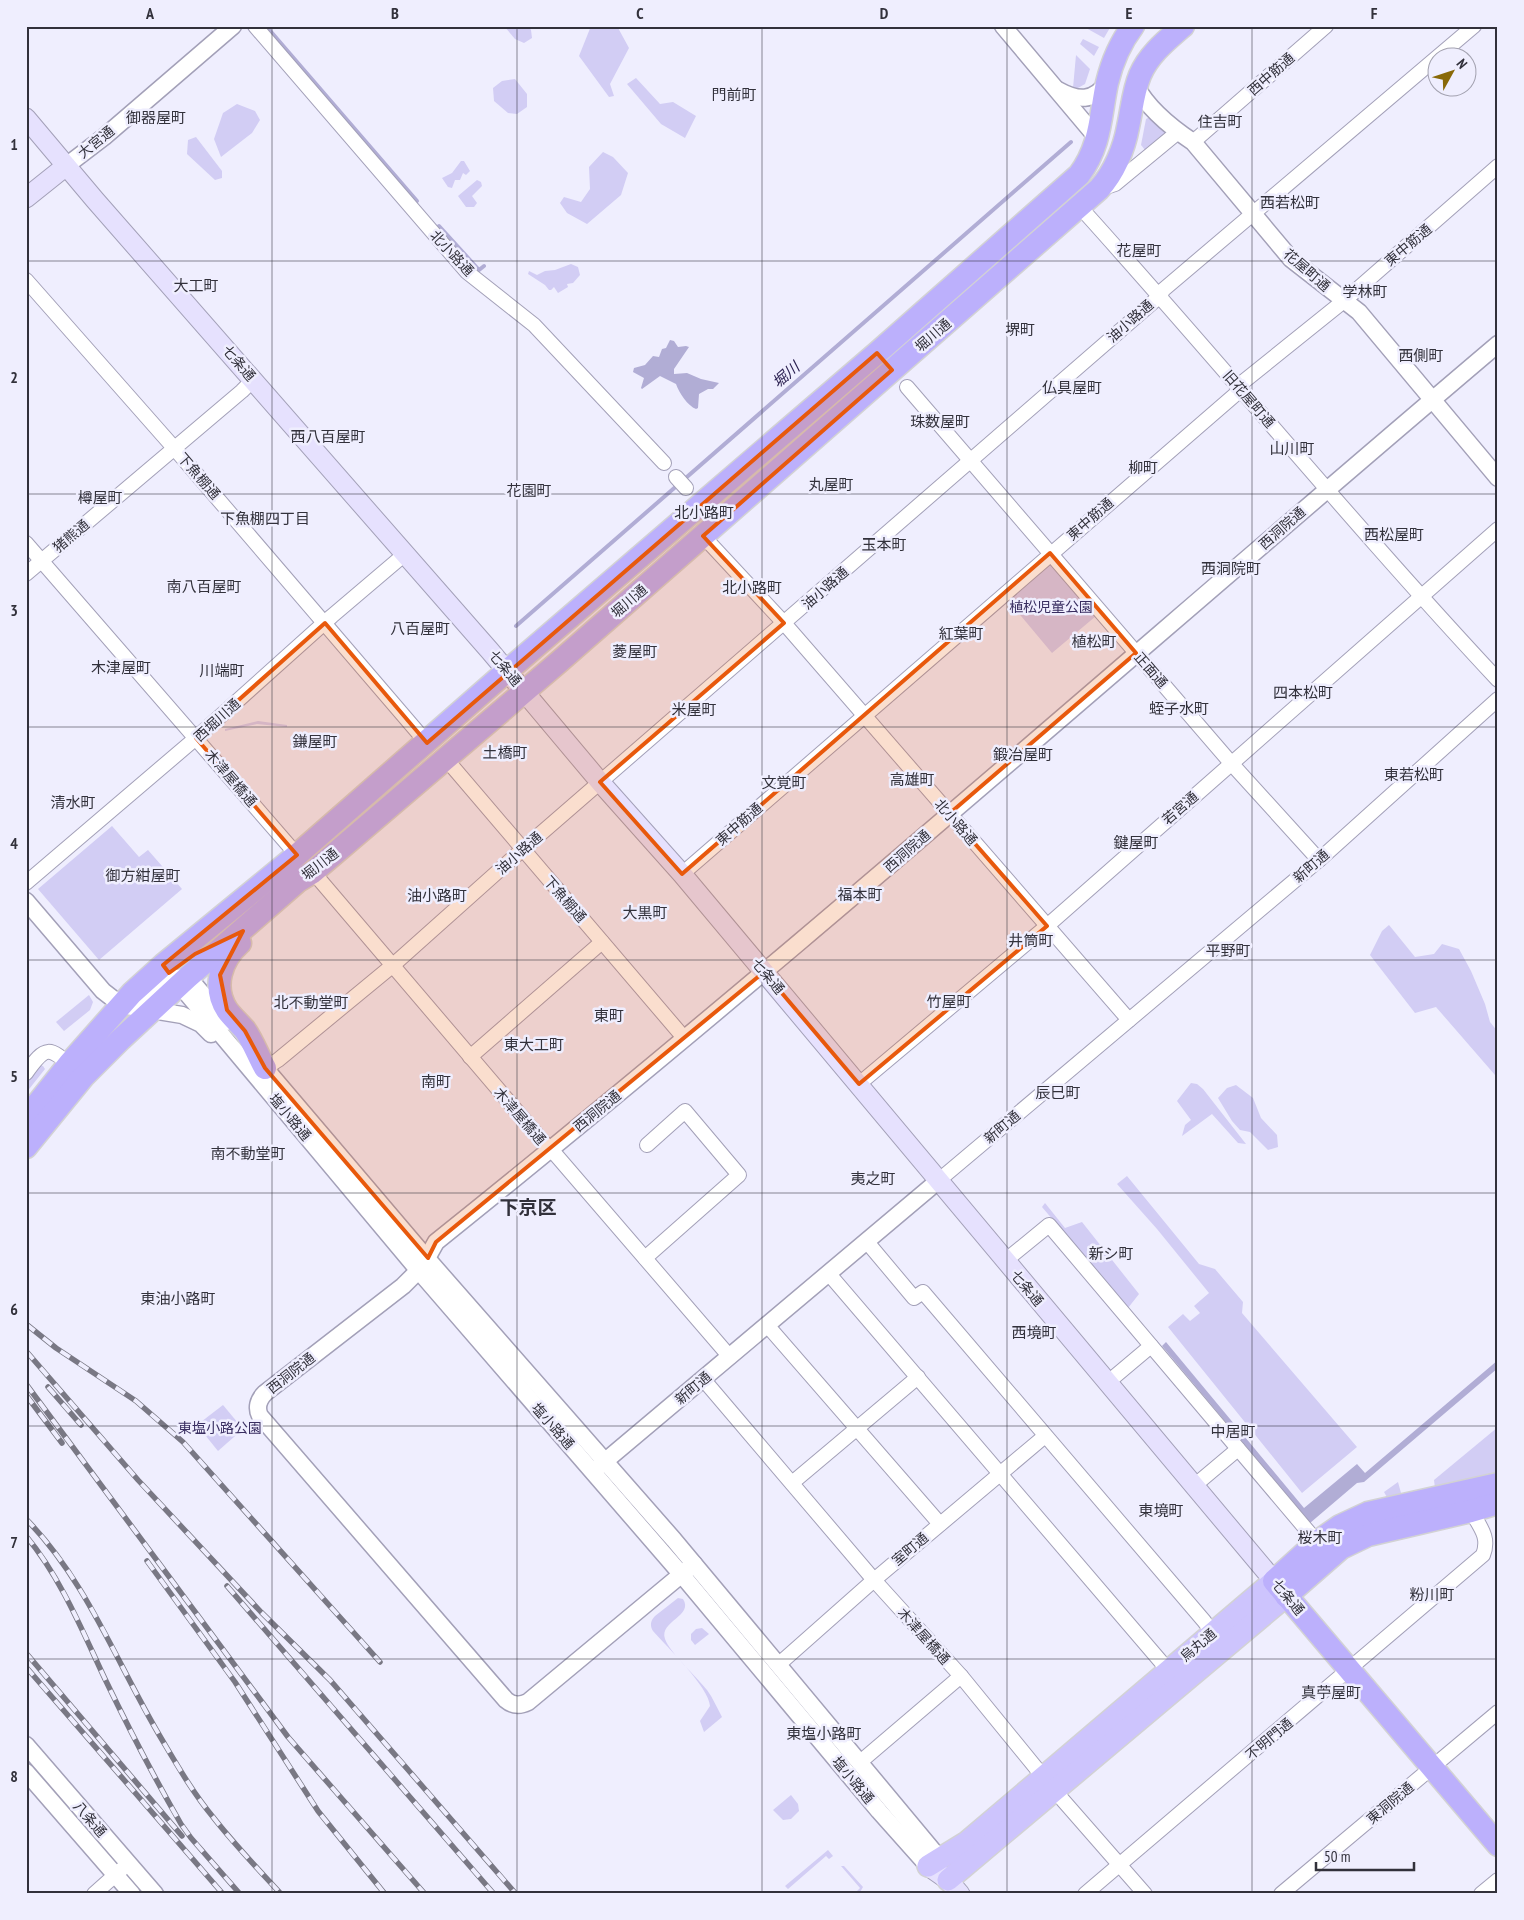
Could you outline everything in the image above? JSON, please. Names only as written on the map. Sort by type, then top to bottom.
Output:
[{"type":"highway","name":"堀川通","points":[[26,1118],[76,1070],[125,1035],[151,1010],[174,976],[297,855],[507,671],[877,353],[1079,175],[1090,158],[1098,140],[1107,83],[1118,52],[1133,26]]},
{"type":"highway","name":"堀川通","points":[[26,1147],[121,1005],[174,976],[235,935],[298,881],[313,872],[525,692],[703,536],[900,380],[1099,189],[1110,174],[1121,152],[1128,130],[1136,86],[1144,68],[1153,54],[1183,26]]},
{"type":"highway","points":[[259,1070],[245,1031],[224,1005],[219,986],[221,970],[234,948],[305,888],[313,872]]},
{"type":"highway","name":"烏丸通","points":[[1280,1588],[1317,1542],[1340,1526],[1368,1513],[1498,1484]]},
{"type":"highway","name":"烏丸通","points":[[1280,1588],[1341,1548],[1368,1535],[1498,1503]]},
{"type":"highway","name":"七条通","points":[[1280,1588],[1498,1845]]},
{"type":"main road","name":"七条通","points":[[26,118],[507,671],[600,782],[682,874],[1280,1588]]},
{"type":"main road","name":"大宮通","points":[[26,198],[66,166]]},
{"type":"main road","name":"烏丸通","points":[[954,1887],[1048,1783],[1168,1670],[1212,1632],[1280,1588]]},
{"type":"main road","name":"烏丸通","points":[[934,1862],[967,1842],[1048,1783],[1228,1647],[1280,1588]]},
{"type":"main road","name":"塩小路通","points":[[934,1862],[954,1887]]},
{"type":"street","name":"大宮通","points":[[66,166],[104,137],[233,26]]},
{"type":"street","name":"北小路通","points":[[255,26],[467,272],[534,325],[664,463]]},
{"type":"street","points":[[1002,26],[1098,140]]},
{"type":"street","name":"西中筋通","points":[[1193,142],[1326,26]]},
{"type":"street","name":"油小路通","points":[[259,1070],[278,1060],[392,966],[523,849],[1160,296],[1163,290],[1474,26]]},
{"type":"street","points":[[1056,89],[1068,96],[1080,99],[1098,93],[1107,83]]},
{"type":"street","name":"花屋町通","points":[[1136,86],[1148,104],[1178,132],[1193,142],[1291,259],[1359,312],[1498,478]]},
{"type":"street","points":[[1099,189],[1115,184],[1178,132]]},
{"type":"street","name":"東中筋通","points":[[682,874],[1237,392],[1244,382],[1345,300],[1498,166]]},
{"type":"street","name":"旧花屋町通","points":[[1080,207],[1160,296],[1420,597],[1498,680]]},
{"type":"street","name":"下魚棚通","points":[[26,280],[175,449],[427,743]]},
{"type":"street","name":"西洞院通","points":[[688,1569],[528,1702],[519,1705],[509,1702],[260,1416],[258,1407],[262,1396],[403,1286],[423,1264],[436,1242],[685,1039],[1326,489],[1498,344]]},
{"type":"street","name":"正面通","points":[[877,353],[1231,763],[1319,860]]},
{"type":"street","name":"猪熊通","points":[[26,574],[175,449],[253,380]]},
{"type":"street","points":[[676,477],[686,488]]},
{"type":"street","name":"若宮通","points":[[859,1084],[1046,926],[1498,529]]},
{"type":"street","name":"北小路通","points":[[703,536],[784,623],[1129,1020]]},
{"type":"street","name":"木津屋橋通","points":[[26,543],[297,855]]},
{"type":"street","name":"西堀川通","points":[[26,884],[196,738],[405,554]]},
{"type":"street","name":"新町通","points":[[599,1466],[1319,860],[1498,699]]},
{"type":"street","name":"下魚棚通","points":[[446,760],[685,1039]]},
{"type":"street","name":"木津屋橋通","points":[[313,872],[470,1057],[730,1357]]},
{"type":"street","points":[[26,900],[102,991],[121,1005],[182,1015],[201,1024],[233,1058],[259,1070]]},
{"type":"street","points":[[470,1057],[602,942]]},
{"type":"street","name":"塩小路通","points":[[174,976],[259,1070],[423,1264],[688,1569],[778,1665],[859,1763],[934,1862]]},
{"type":"street","points":[[121,1005],[125,1020],[125,1035]]},
{"type":"street","points":[[26,1073],[39,1056],[47,1052],[56,1053],[76,1070]]},
{"type":"street","points":[[645,1258],[738,1175],[685,1111],[647,1145]]},
{"type":"street","points":[[1005,1261],[1049,1225],[1317,1542]]},
{"type":"street","points":[[867,1242],[914,1298],[923,1292],[1212,1632]]},
{"type":"street","points":[[829,1274],[1168,1670]]},
{"type":"street","points":[[767,1325],[940,1524]]},
{"type":"street","points":[[1107,1383],[1151,1346]]},
{"type":"street","points":[[792,1483],[918,1377]]},
{"type":"street","name":"木津屋橋通","points":[[704,1379],[874,1580],[961,1676],[1048,1783],[1144,1894]]},
{"type":"street","name":"室町通","points":[[778,1665],[874,1580],[1045,1436]]},
{"type":"street","points":[[1194,1486],[1238,1449]]},
{"type":"street","name":"不明門通","points":[[1085,1894],[1483,1555],[1487,1545],[1485,1537],[1471,1511]]},
{"type":"street","name":"塩小路通","points":[[688,1569],[879,1811],[934,1862]]},
{"type":"street","points":[[859,1763],[961,1676]]},
{"type":"street","name":"東洞院通","points":[[1281,1894],[1498,1712]]},
{"type":"street","name":"八条通","points":[[26,1745],[155,1894]]},
{"type":"street","name":"八条通","points":[[26,1772],[132,1894]]},
{"type":"street","points":[[94,1894],[128,1863]]},
{"type":"street","points":[[1481,1894],[1498,1880]]},
{"type":"highlighted area","points":[[877,353],[892,370],[703,536],[784,623],[600,782],[682,874],[1050,553],[1136,653],[949,814],[1047,926],[859,1084],[764,972],[436,1242],[428,1258],[265,1068],[245,1031],[227,1010],[220,975],[243,931],[195,954],[169,973],[163,965],[297,855],[196,738],[325,623],[427,743]]},
{"type":"green space","points":[[504,26],[528,26],[531,30],[532,38],[524,43],[515,39]]},
{"type":"green space","points":[[591,26],[617,26],[629,48],[610,84],[614,96],[609,97],[579,56]]},
{"type":"green space","points":[[1088,26],[1111,26],[1104,38],[1086,28]]},
{"type":"green space","points":[[1083,39],[1099,47],[1094,56],[1080,44]]},
{"type":"green space","points":[[1076,55],[1090,69],[1085,84],[1078,88],[1073,88]]},
{"type":"green space","points":[[636,78],[660,104],[673,102],[696,116],[685,138],[661,124],[627,84]]},
{"type":"green space","points":[[515,79],[527,94],[527,107],[517,114],[508,113],[494,101],[493,88],[502,81]]},
{"type":"green space","points":[[237,104],[255,111],[260,120],[252,133],[221,157],[214,139],[223,113]]},
{"type":"green space","points":[[1152,116],[1165,132],[1165,135],[1145,150],[1141,145],[1146,119]]},
{"type":"green space","points":[[196,137],[222,171],[222,178],[215,180],[187,154],[188,140]]},
{"type":"green space","points":[[603,152],[613,157],[628,173],[621,195],[587,224],[567,213],[560,203],[564,197],[581,202],[590,189],[589,167]]},
{"type":"green space","points":[[461,161],[464,161],[470,171],[466,175],[463,173],[460,180],[455,180],[452,188],[448,187],[442,178],[452,173]]},
{"type":"green space","points":[[477,180],[481,182],[482,186],[472,196],[477,203],[474,207],[466,207],[458,196]]},
{"type":"green space","points":[[571,264],[578,267],[580,275],[573,283],[567,284],[568,287],[558,293],[554,287],[549,290],[545,285],[528,274],[529,271],[537,275]]},
{"type":"green space","name":"植松児童公園","points":[[1050,561],[1096,616],[1052,653],[1006,598]]},
{"type":"green space","points":[[258,721],[287,725],[287,727],[257,724],[225,731],[225,729]]},
{"type":"green space","points":[[112,826],[139,857],[148,850],[182,889],[99,960],[38,889]]},
{"type":"green space","points":[[1389,925],[1415,957],[1434,954],[1442,944],[1459,949],[1471,971],[1485,1004],[1490,1022],[1498,1032],[1498,1072],[1495,1075],[1436,1007],[1415,1013],[1370,955],[1382,931]]},
{"type":"green space","points":[[89,995],[93,1002],[90,1010],[64,1031],[56,1022]]},
{"type":"green space","points":[[39,1065],[45,1069],[26,1093],[26,1084]]},
{"type":"green space","points":[[1191,1083],[1197,1084],[1203,1089],[1246,1144],[1238,1143],[1212,1114],[1182,1136],[1185,1125],[1191,1120],[1177,1101]]},
{"type":"green space","points":[[1236,1085],[1253,1098],[1261,1118],[1277,1135],[1278,1147],[1268,1150],[1250,1132],[1240,1130],[1232,1121],[1218,1098],[1227,1088]]},
{"type":"green space","points":[[1127,1176],[1199,1264],[1215,1269],[1243,1302],[1242,1313],[1357,1447],[1302,1493],[1168,1327],[1183,1314],[1190,1321],[1200,1313],[1194,1306],[1209,1293],[1157,1229],[1117,1184]]},
{"type":"green space","points":[[1045,1203],[1065,1228],[1082,1222],[1139,1294],[1128,1308],[1042,1207]]},
{"type":"green space","name":"東塩小路公園","points":[[223,1405],[243,1429],[218,1451],[197,1425]]},
{"type":"green space","points":[[1498,1427],[1498,1473],[1435,1488],[1434,1480]]},
{"type":"green space","points":[[1398,1482],[1401,1493],[1399,1496],[1388,1499],[1384,1492]]},
{"type":"green space","points":[[678,1598],[683,1599],[684,1610],[671,1623],[665,1633],[668,1645],[677,1657],[653,1631],[651,1623],[655,1616]]},
{"type":"green space","points":[[702,1628],[709,1634],[695,1645],[691,1640],[691,1634],[696,1629]]},
{"type":"green space","points":[[685,1665],[707,1690],[722,1717],[704,1732],[700,1721],[710,1706],[708,1698]]},
{"type":"green space","points":[[26,1757],[74,1811],[71,1813],[26,1762]]},
{"type":"green space","points":[[791,1795],[798,1804],[799,1811],[791,1819],[783,1820],[773,1810]]},
{"type":"green space","points":[[828,1850],[833,1856],[829,1859],[826,1856],[788,1889],[785,1886]]},
{"type":"green space","points":[[841,1866],[844,1866],[863,1887],[859,1894],[854,1894],[860,1888]]},
{"type":"shaded area","points":[[670,340],[674,341],[678,347],[689,347],[674,369],[674,374],[687,373],[701,379],[719,383],[713,389],[708,389],[699,394],[698,408],[696,409],[684,399],[676,384],[660,376],[642,389],[644,378],[633,372],[634,368],[645,365],[653,356],[659,357],[662,349],[666,348]]},
{"type":"shaded area","points":[[1166,1342],[1304,1508],[1357,1464],[1365,1473],[1498,1360],[1498,1368],[1364,1482],[1357,1483],[1310,1523],[1162,1346]]},
{"type":"waterway","points":[[266,26],[417,201]]},
{"type":"waterway","name":"堀川","points":[[516,626],[1071,142]]},
{"type":"waterway","points":[[439,226],[479,270],[484,266]]},
{"type":"railway","points":[[26,1324],[56,1348],[136,1401],[183,1442],[380,1662]]},
{"type":"railway","points":[[26,1351],[138,1480],[261,1612],[330,1680],[516,1894]]},
{"type":"railway","points":[[26,1384],[288,1737],[425,1894]]},
{"type":"railway","points":[[48,1387],[81,1425]]},
{"type":"railway","points":[[26,1395],[62,1443]]},
{"type":"railway","points":[[26,1519],[48,1543],[84,1596],[145,1710],[192,1789],[229,1837],[281,1894]]},
{"type":"railway","points":[[26,1536],[50,1569],[60,1587],[132,1734],[181,1824],[240,1894]]},
{"type":"railway","points":[[147,1561],[235,1682],[318,1811],[385,1894]]},
{"type":"railway","points":[[227,1586],[494,1894]]},
{"type":"railway","points":[[26,1653],[182,1836]]},
{"type":"railway","points":[[26,1667],[223,1894]]},
{"type":"district","name":"門前町","points":[[734,95]]},
{"type":"district","name":"御器屋町","points":[[156,118]]},
{"type":"district","name":"住吉町","points":[[1220,122]]},
{"type":"district","name":"西若松町","points":[[1290,203]]},
{"type":"district","name":"花屋町","points":[[1139,251]]},
{"type":"district","name":"大工町","points":[[196,286]]},
{"type":"district","name":"学林町","points":[[1365,292]]},
{"type":"district","name":"堺町","points":[[1020,330]]},
{"type":"district","name":"西側町","points":[[1421,356]]},
{"type":"district","name":"仏具屋町","points":[[1072,388]]},
{"type":"district","name":"珠数屋町","points":[[940,422]]},
{"type":"district","name":"西八百屋町","points":[[328,437]]},
{"type":"district","name":"山川町","points":[[1292,449]]},
{"type":"district","name":"柳町","points":[[1143,468]]},
{"type":"district","name":"丸屋町","points":[[831,485]]},
{"type":"district","name":"花園町","points":[[529,491]]},
{"type":"district","name":"樽屋町","points":[[100,498]]},
{"type":"district","name":"北小路町","points":[[704,513]]},
{"type":"district","name":"下魚棚四丁目","points":[[265,519]]},
{"type":"district","name":"西松屋町","points":[[1394,535]]},
{"type":"district","name":"玉本町","points":[[884,545]]},
{"type":"district","name":"西洞院町","points":[[1231,569]]},
{"type":"district","name":"南八百屋町","points":[[204,587]]},
{"type":"district","name":"北小路町","points":[[752,588]]},
{"type":"district","name":"八百屋町","points":[[420,629]]},
{"type":"district","name":"紅葉町","points":[[961,634]]},
{"type":"district","name":"植松町","points":[[1094,642]]},
{"type":"district","name":"菱屋町","points":[[635,652]]},
{"type":"district","name":"木津屋町","points":[[121,668]]},
{"type":"district","name":"川端町","points":[[222,671]]},
{"type":"district","name":"四本松町","points":[[1303,693]]},
{"type":"district","name":"蛭子水町","points":[[1179,709]]},
{"type":"district","name":"米屋町","points":[[694,710]]},
{"type":"district","name":"鎌屋町","points":[[315,742]]},
{"type":"district","name":"土橋町","points":[[505,753]]},
{"type":"district","name":"鍛冶屋町","points":[[1023,755]]},
{"type":"district","name":"東若松町","points":[[1414,775]]},
{"type":"district","name":"高雄町","points":[[912,780]]},
{"type":"district","name":"文覚町","points":[[784,783]]},
{"type":"district","name":"清水町","points":[[73,803]]},
{"type":"district","name":"鍵屋町","points":[[1136,843]]},
{"type":"district","name":"御方紺屋町","points":[[143,876]]},
{"type":"district","name":"福本町","points":[[860,895]]},
{"type":"district","name":"油小路町","points":[[437,896]]},
{"type":"district","name":"大黒町","points":[[645,913]]},
{"type":"district","name":"井筒町","points":[[1031,941]]},
{"type":"district","name":"平野町","points":[[1228,951]]},
{"type":"district","name":"竹屋町","points":[[949,1002]]},
{"type":"district","name":"北不動堂町","points":[[311,1003]]},
{"type":"district","name":"東町","points":[[609,1016]]},
{"type":"district","name":"東大工町","points":[[534,1045]]},
{"type":"district","name":"南町","points":[[436,1082]]},
{"type":"district","name":"辰巳町","points":[[1058,1093]]},
{"type":"district","name":"南不動堂町","points":[[248,1154]]},
{"type":"district","name":"夷之町","points":[[873,1179]]},
{"type":"district","name":"下京区","points":[[528,1207]]},
{"type":"district","name":"新シ町","points":[[1111,1254]]},
{"type":"district","name":"東油小路町","points":[[178,1299]]},
{"type":"district","name":"西境町","points":[[1034,1333]]},
{"type":"district","name":"中居町","points":[[1233,1432]]},
{"type":"district","name":"東境町","points":[[1161,1511]]},
{"type":"district","name":"桜木町","points":[[1320,1538]]},
{"type":"district","name":"粉川町","points":[[1432,1595]]},
{"type":"district","name":"真苧屋町","points":[[1331,1693]]},
{"type":"district","name":"東塩小路町","points":[[824,1734]]}]
